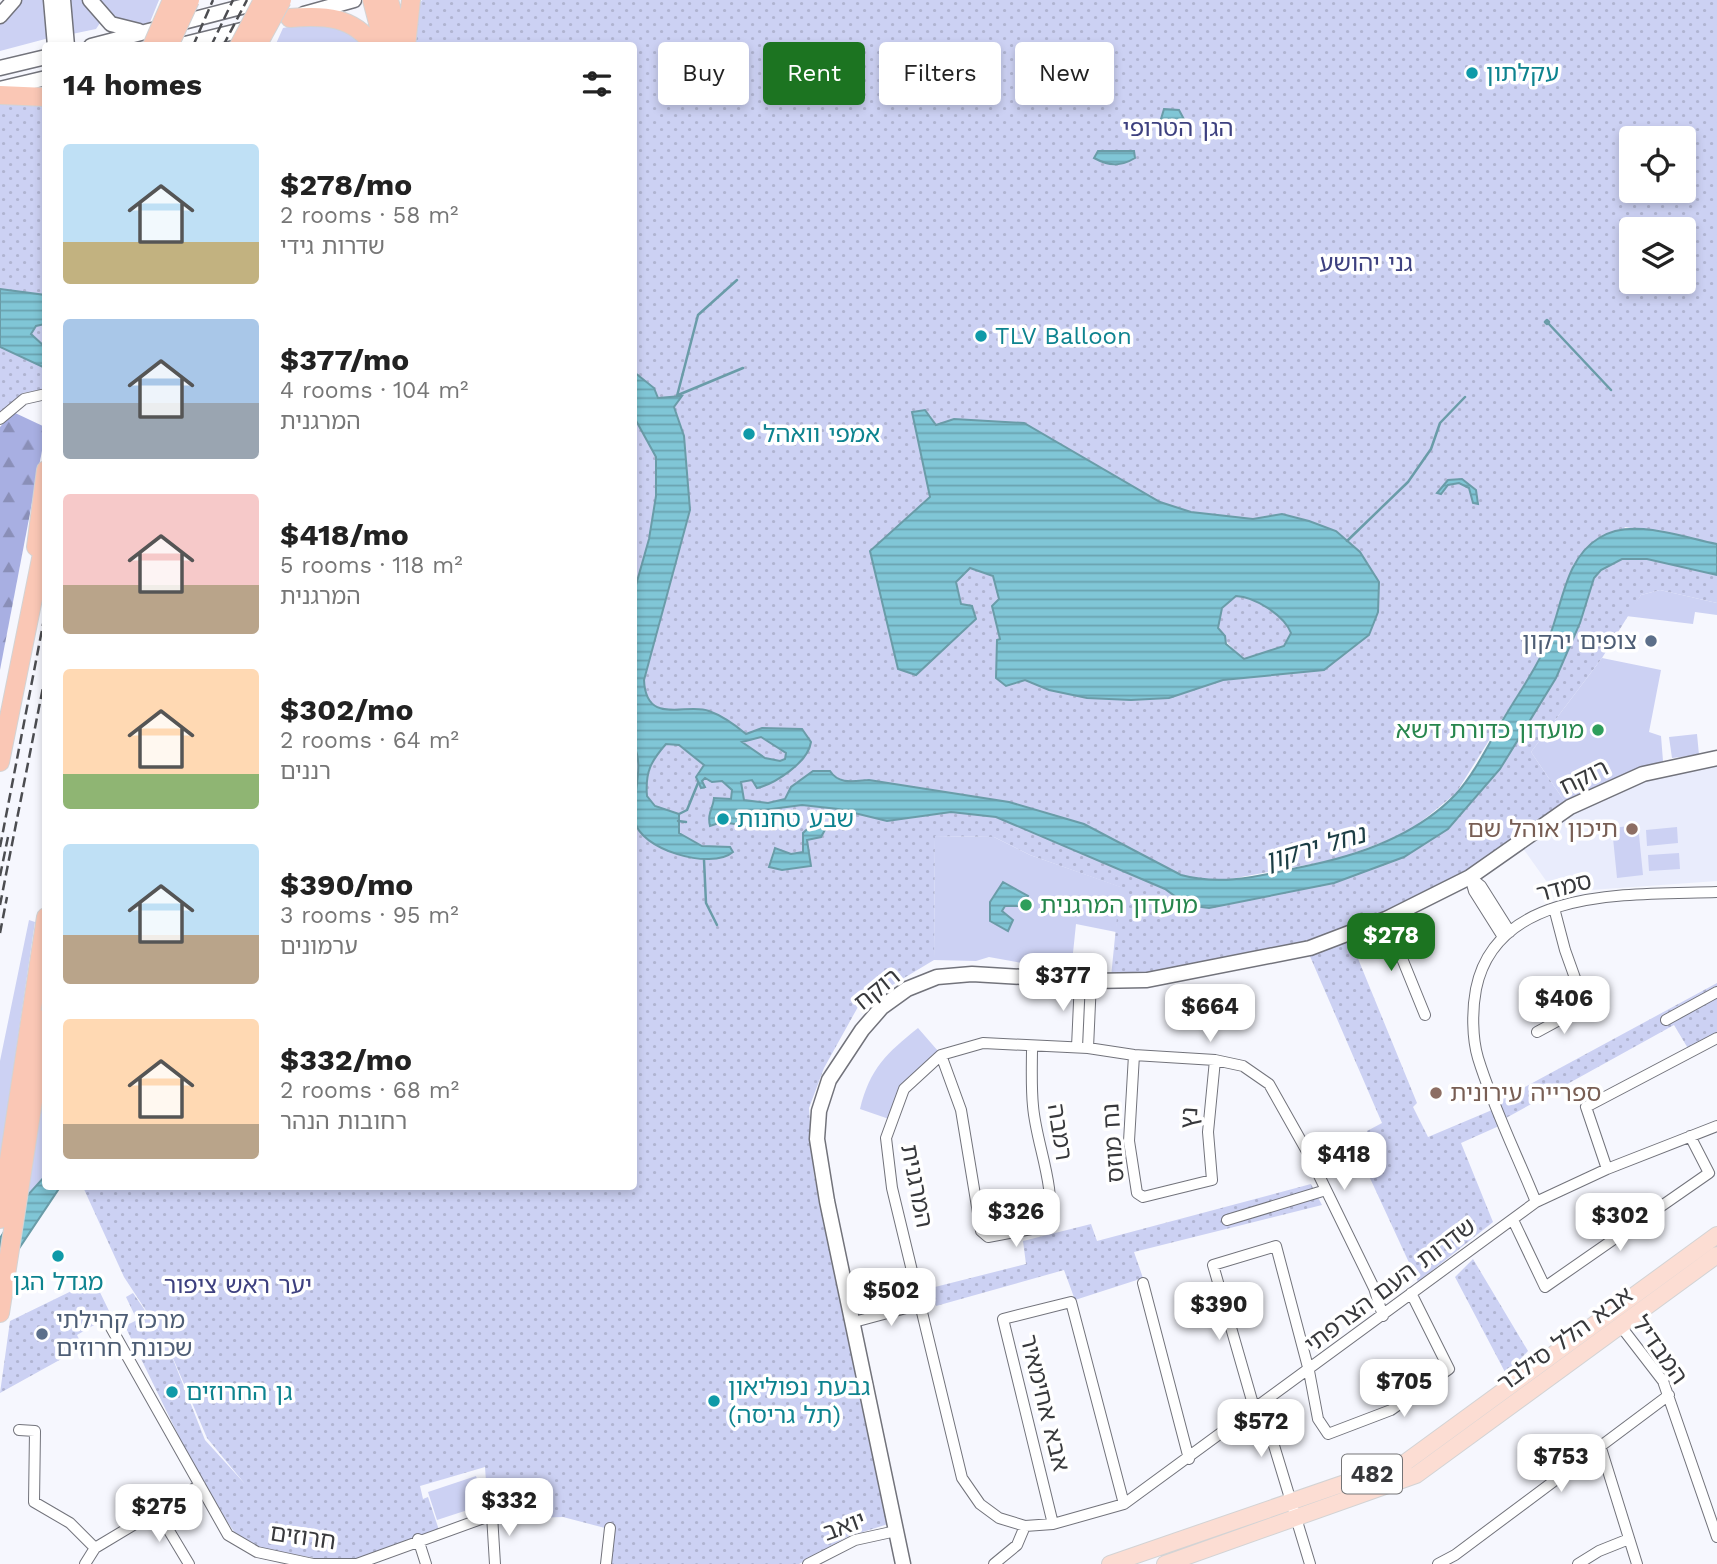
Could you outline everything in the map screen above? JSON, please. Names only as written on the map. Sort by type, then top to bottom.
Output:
[{"type":"highway","points":[[153,38],[170,0]]},
{"type":"highway","points":[[171,42],[191,0]]},
{"type":"highway","points":[[241,42],[263,0]]},
{"type":"highway","points":[[259,42],[282,0]]},
{"type":"highway","points":[[372,0],[383,42]]},
{"type":"highway","points":[[389,0],[402,42]]},
{"type":"highway","points":[[404,42],[411,0]]},
{"type":"highway","points":[[269,42],[289,9],[344,20],[362,32],[371,42]]},
{"type":"highway","points":[[0,92],[42,97]]},
{"type":"highway","points":[[23,651],[42,501]]},
{"type":"highway","points":[[0,762],[42,554]]},
{"type":"highway","points":[[0,1219],[42,943]]},
{"type":"highway","points":[[17,1106],[42,988]]},
{"type":"highway","points":[[0,1313],[42,1043]]},
{"type":"main road","name":"אבא הלל סילבר","points":[[1165,1564],[1421,1453],[1599,1319],[1717,1235]]},
{"type":"main road","name":"אבא הלל סילבר","points":[[1110,1564],[1416,1475],[1717,1255]]},
{"type":"street","points":[[0,16],[14,0]]},
{"type":"street","points":[[51,0],[55,42]]},
{"type":"street","points":[[63,0],[68,42]]},
{"type":"street","points":[[90,0],[97,12],[117,27],[153,38]]},
{"type":"street","points":[[122,42],[153,38],[269,0]]},
{"type":"street","points":[[189,42],[289,9],[354,0]]},
{"type":"street","points":[[0,68],[42,58]]},
{"type":"street","points":[[0,92],[42,79]]},
{"type":"street","points":[[0,419],[30,395],[42,394]]},
{"type":"street","name":"רוקח","points":[[903,1564],[827,1201],[817,1139],[824,1092],[841,1061],[882,1007],[907,989],[929,979],[972,974],[1086,981],[1147,980],[1261,960],[1327,943],[1386,919],[1470,877],[1570,807],[1643,774],[1717,758]]},
{"type":"street","points":[[1470,877],[1474,891],[1507,935]]},
{"type":"street","name":"סמדר","points":[[1536,1202],[1477,1056],[1473,1006],[1480,968],[1489,952],[1534,915],[1554,908],[1599,897],[1717,892]]},
{"type":"street","points":[[1537,1032],[1585,1006],[1565,950],[1554,908]]},
{"type":"street","points":[[1386,919],[1425,1015]]},
{"type":"street","points":[[1083,1047],[1086,981]]},
{"type":"street","points":[[1666,1020],[1717,992]]},
{"type":"street","points":[[1607,1170],[1586,1107],[1717,1038]]},
{"type":"street","name":"המרגנית","points":[[1025,1527],[999,1518],[980,1504],[962,1478],[892,1188],[886,1138],[904,1089],[941,1055],[983,1043],[1083,1047],[1134,1055],[1215,1060],[1243,1066],[1269,1084],[1326,1190],[1374,1288],[1383,1316]]},
{"type":"street","name":"רמבה","points":[[941,1055],[961,1110],[981,1231],[988,1237],[1048,1226],[1048,1187],[1033,1107],[1032,1046]]},
{"type":"street","name":"נח מוזס","points":[[1134,1055],[1129,1141],[1137,1193],[1143,1197],[1212,1180]]},
{"type":"street","name":"נץ","points":[[1212,1180],[1208,1132],[1215,1060]]},
{"type":"street","name":"שדרות העם הצרפתי","points":[[1025,1527],[1052,1524],[1124,1504],[1310,1371],[1536,1202],[1717,1126]]},
{"type":"street","points":[[1513,1220],[1545,1287],[1709,1173],[1690,1136]]},
{"type":"street","points":[[1227,1220],[1326,1190]]},
{"type":"street","points":[[1310,1564],[1213,1265],[1276,1246],[1310,1371],[1318,1419],[1328,1434],[1391,1410],[1448,1369],[1411,1293]]},
{"type":"street","points":[[1143,1283],[1189,1459]]},
{"type":"street","name":"אבא אחימאיר","points":[[1052,1524],[1003,1319],[1071,1302],[1124,1504]]},
{"type":"street","points":[[854,1322],[921,1304]]},
{"type":"street","name":"חרוזים","points":[[105,1317],[228,1535],[257,1552],[313,1564],[357,1564],[390,1554],[418,1539],[492,1515],[495,1564]]},
{"type":"street","name":"המבדיל","points":[[1599,1319],[1612,1320],[1622,1325],[1663,1381],[1716,1531]]},
{"type":"street","points":[[1438,1564],[1455,1555],[1669,1395]]},
{"type":"street","points":[[19,1430],[35,1431],[34,1502],[69,1523],[95,1548]]},
{"type":"street","points":[[1600,1445],[1637,1564]]},
{"type":"street","points":[[85,1564],[95,1548],[200,1485]]},
{"type":"street","points":[[156,1509],[188,1564]]},
{"type":"street","points":[[994,1564],[1017,1545],[1025,1527]]},
{"type":"street","points":[[606,1564],[610,1528]]},
{"type":"street","name":"יואב","points":[[808,1564],[855,1540],[896,1531]]},
{"type":"street","points":[[418,1539],[426,1564]]},
{"type":"street","points":[[1578,1564],[1629,1539]]},
{"type":"shaded area","points":[[1164,109],[1179,110],[1186,123],[1177,132],[1161,119]]},
{"type":"shaded area","points":[[1098,151],[1134,151],[1135,158],[1124,163],[1110,164],[1094,158]]},
{"type":"shaded area","points":[[0,289],[42,295],[42,325],[36,326],[31,334],[42,344],[42,367],[0,347]]},
{"type":"shaded area","points":[[637,374],[654,388],[658,398],[682,396],[674,407],[684,436],[690,510],[644,680],[646,694],[652,703],[660,708],[709,711],[746,734],[762,728],[802,729],[811,742],[804,757],[781,777],[757,788],[752,780],[741,782],[744,800],[768,803],[785,799],[791,787],[813,771],[830,771],[847,781],[869,780],[1009,802],[1084,824],[1181,875],[1214,880],[1246,878],[1350,855],[1407,831],[1441,808],[1470,776],[1530,675],[1550,635],[1572,569],[1579,557],[1599,538],[1626,529],[1641,529],[1717,544],[1717,575],[1647,559],[1622,559],[1601,570],[1594,578],[1580,623],[1556,678],[1500,769],[1448,829],[1404,857],[1334,883],[1209,908],[1187,905],[1165,889],[996,817],[951,812],[887,821],[838,809],[802,805],[756,811],[754,827],[722,822],[710,826],[714,798],[731,799],[732,790],[722,781],[712,782],[705,778],[702,781],[705,787],[701,788],[696,777],[704,765],[679,745],[666,744],[650,767],[647,796],[655,806],[679,814],[679,833],[702,846],[730,847],[733,852],[723,857],[693,858],[662,848],[649,840],[637,826],[637,581],[649,539],[656,496],[656,457],[637,422]],"holes":[[[761,737],[786,753],[785,759],[780,761],[765,758],[742,742]]]},
{"type":"shaded area","points":[[925,410],[936,425],[954,419],[1024,423],[1160,502],[1191,512],[1253,519],[1282,514],[1336,531],[1360,552],[1379,582],[1378,612],[1369,635],[1324,670],[1223,680],[1169,698],[1087,698],[1049,690],[1025,680],[1006,686],[996,678],[997,640],[1000,639],[992,606],[999,599],[993,576],[970,568],[956,582],[961,604],[972,606],[976,619],[916,675],[898,669],[870,551],[930,497],[912,412]],"holes":[[[1236,596],[1268,608],[1287,626],[1291,633],[1284,646],[1244,659],[1226,644],[1225,636],[1218,628],[1222,608]]]},
{"type":"shaded area","points":[[1462,479],[1476,490],[1478,504],[1473,503],[1469,488],[1459,483],[1448,485],[1441,494],[1437,493],[1448,480]]},
{"type":"shaded area","name":"תיכון אוהל שם","points":[[1717,762],[1717,881],[1577,891],[1564,900],[1559,899],[1522,847],[1572,811],[1654,774]]},
{"type":"shaded area","points":[[814,823],[824,824],[826,828],[821,837],[807,840],[811,866],[782,870],[769,867],[775,848],[791,854],[803,852],[803,833]]},
{"type":"shaded area","points":[[1003,882],[1028,896],[1023,906],[1005,906],[1002,911],[1013,920],[1008,931],[990,921],[990,902]]},
{"type":"shaded area","points":[[42,1179],[42,1190],[58,1190],[0,1277],[0,1238],[26,1197]]},
{"type":"green space","points":[[18,0],[47,0],[49,38],[0,51],[0,21]]},
{"type":"green space","points":[[69,0],[85,0],[102,20],[96,29],[72,34]]},
{"type":"green space","points":[[96,0],[159,0],[148,27],[112,17]]},
{"type":"green space","name":"גני יהושע","points":[[422,0],[1717,0],[1717,544],[1625,527],[1550,637],[1538,662],[1456,793],[1404,834],[1338,859],[1215,882],[1181,875],[1084,824],[1009,802],[869,780],[848,782],[819,770],[791,787],[785,799],[768,803],[744,800],[741,782],[753,780],[758,786],[798,761],[810,748],[802,729],[762,728],[746,734],[709,711],[660,708],[652,703],[646,694],[643,680],[690,510],[684,436],[674,407],[681,398],[658,398],[654,388],[637,374],[637,42],[413,42],[417,7]],"holes":[[[912,412],[930,415],[936,425],[954,419],[1024,423],[1160,502],[1191,512],[1253,519],[1282,514],[1336,531],[1360,552],[1379,582],[1378,612],[1369,635],[1324,670],[1223,680],[1169,698],[1087,698],[1049,690],[1025,680],[1016,684],[996,678],[997,640],[1000,639],[992,606],[999,599],[993,576],[970,568],[956,582],[961,604],[915,675],[898,669],[870,551],[930,497]]]},
{"type":"green space","points":[[315,22],[334,23],[361,42],[277,42],[283,28]]},
{"type":"green space","points":[[15,102],[42,103],[42,295],[0,289],[0,105]]},
{"type":"green space","points":[[42,325],[42,344],[31,334],[36,326]]},
{"type":"green space","points":[[0,347],[42,366],[42,390],[23,393],[0,412]]},
{"type":"green space","points":[[13,412],[42,426],[42,451],[0,670],[0,427]]},
{"type":"green space","points":[[637,422],[655,454],[658,468],[656,503],[637,581]]},
{"type":"green space","name":"יער ראש ציפור","points":[[1622,559],[1647,559],[1717,575],[1717,603],[1660,590],[1641,595],[1602,658],[1531,752],[1565,802],[1499,852],[1457,880],[1418,901],[1376,919],[1289,945],[1200,964],[1111,977],[1120,887],[1030,855],[994,837],[935,836],[934,960],[859,1005],[824,1068],[809,1108],[814,1175],[888,1524],[847,1537],[799,1564],[605,1564],[605,1528],[563,1517],[502,1519],[501,1510],[488,1511],[485,1467],[420,1486],[423,1499],[428,1497],[439,1530],[357,1560],[314,1558],[259,1548],[237,1536],[202,1484],[125,1326],[137,1320],[126,1297],[133,1293],[164,1338],[124,1277],[84,1190],[637,1190],[637,825],[646,836],[684,855],[720,858],[730,847],[702,846],[679,833],[678,818],[655,806],[647,796],[650,767],[666,744],[679,745],[705,765],[698,772],[701,788],[705,786],[702,781],[705,778],[712,782],[722,781],[732,790],[732,799],[710,809],[710,826],[722,822],[753,827],[756,811],[802,805],[838,809],[887,821],[951,812],[996,817],[1165,889],[1187,905],[1209,908],[1334,883],[1500,769],[1555,678],[1580,623],[1594,578],[1609,564]],"holes":[[[814,823],[824,824],[826,830],[821,837],[807,840],[803,868],[769,866],[773,850],[791,854],[803,852],[803,833]],[[167,1344],[207,1438],[245,1484],[205,1440]]]},
{"type":"green space","points":[[1660,590],[1717,603],[1717,615],[1695,612],[1693,624],[1626,616],[1641,595]]},
{"type":"green space","points":[[1236,596],[1260,603],[1282,620],[1291,633],[1284,646],[1244,659],[1236,652],[1223,636],[1218,620],[1226,604]]},
{"type":"green space","name":"מועדון כדורת דשא","points":[[1602,658],[1661,670],[1649,732],[1661,736],[1663,761],[1628,772],[1565,802],[1531,752]]},
{"type":"green space","points":[[1697,734],[1699,755],[1672,758],[1669,737]]},
{"type":"green space","points":[[761,737],[786,753],[785,759],[780,761],[765,758],[742,742]]},
{"type":"green space","points":[[637,754],[639,774],[637,787]]},
{"type":"green space","points":[[1638,825],[1643,875],[1617,878],[1612,828]]},
{"type":"green space","points":[[1677,827],[1678,843],[1647,846],[1646,830]]},
{"type":"green space","name":"מועדון המרגנית","points":[[935,836],[994,837],[1030,855],[1121,887],[1116,932],[1076,924],[1071,972],[989,957],[976,961],[934,960]]},
{"type":"green space","points":[[1679,853],[1680,869],[1649,871],[1648,855]]},
{"type":"green space","points":[[29,920],[35,922],[0,1160],[0,1061]]},
{"type":"green space","points":[[1350,939],[1417,1103],[1413,1107],[1428,1137],[1492,1110],[1499,1126],[1461,1143],[1493,1222],[1418,1282],[1357,1150],[1372,1143],[1367,1131],[1382,1123],[1309,954]]},
{"type":"green space","points":[[1717,983],[1717,1036],[1689,1050],[1674,1025],[1506,1118],[1499,1101]]},
{"type":"green space","points":[[918,1028],[938,1051],[899,1086],[889,1119],[860,1109],[869,1083],[881,1063]]},
{"type":"green space","points":[[42,1086],[42,1179],[26,1197]]},
{"type":"green space","points":[[1311,1184],[1322,1205],[1134,1252],[1143,1278],[1075,1300],[1064,1270],[936,1306],[931,1288],[1026,1264],[1023,1241],[1091,1224],[1097,1241]]},
{"type":"green space","points":[[1473,1259],[1528,1351],[1506,1374],[1455,1277]]},
{"type":"green space","points":[[94,1280],[111,1315],[77,1335],[83,1347],[0,1393],[10,1321]]},
{"type":"green space","points":[[476,1476],[486,1504],[437,1520],[428,1492]]},
{"type":"waterway","points":[[677,396],[698,315],[737,280]]},
{"type":"waterway","points":[[1547,320],[1549,322],[1547,324],[1545,322],[1547,320]]},
{"type":"waterway","points":[[1548,323],[1611,390]]},
{"type":"waterway","points":[[678,395],[743,368]]},
{"type":"waterway","points":[[1347,541],[1408,482],[1431,449],[1440,423],[1465,397]]},
{"type":"waterway","points":[[679,814],[687,810],[698,783]]},
{"type":"waterway","points":[[678,821],[686,822]]},
{"type":"waterway","points":[[704,860],[706,903],[717,925]]},
{"type":"railway","points":[[195,42],[213,0]]},
{"type":"railway","points":[[213,42],[233,0]]},
{"type":"railway","points":[[225,42],[247,0]]},
{"type":"railway","points":[[0,847],[42,630]]},
{"type":"railway","points":[[0,905],[42,692]]},
{"type":"railway","points":[[0,876],[8,837]]},
{"type":"railway","points":[[0,933],[7,897]]},
{"type":"place","name":"עקלתון","points":[[1472,73]]},
{"type":"place","name":"TLV Balloon","points":[[981,336]]},
{"type":"place","name":"אמפי וואהל","points":[[749,434]]},
{"type":"place","name":"צופים ירקון","points":[[1651,641]]},
{"type":"place","name":"מועדון כדורת דשא","points":[[1598,730]]},
{"type":"place","name":"שבע טחנות","points":[[723,819]]},
{"type":"place","name":"תיכון אוהל שם","points":[[1632,829]]},
{"type":"place","name":"מועדון המרגנית","points":[[1026,905]]},
{"type":"place","name":"ספרייה עירונית","points":[[1436,1093]]},
{"type":"place","name":"מגדל הגן","points":[[58,1256]]},
{"type":"place","name":"מרכז קהילתי שכונת חרוזים","points":[[42,1334]]},
{"type":"place","name":"גן החרוזים","points":[[172,1392]]},
{"type":"place","name":"גבעת נפוליאון (תל גריסה)","points":[[714,1401]]},
{"type":"park label","name":"הגן הטרופי","points":[[1178,128]]},
{"type":"water label","name":"נחל ירקון","points":[[1315,847]]}]
